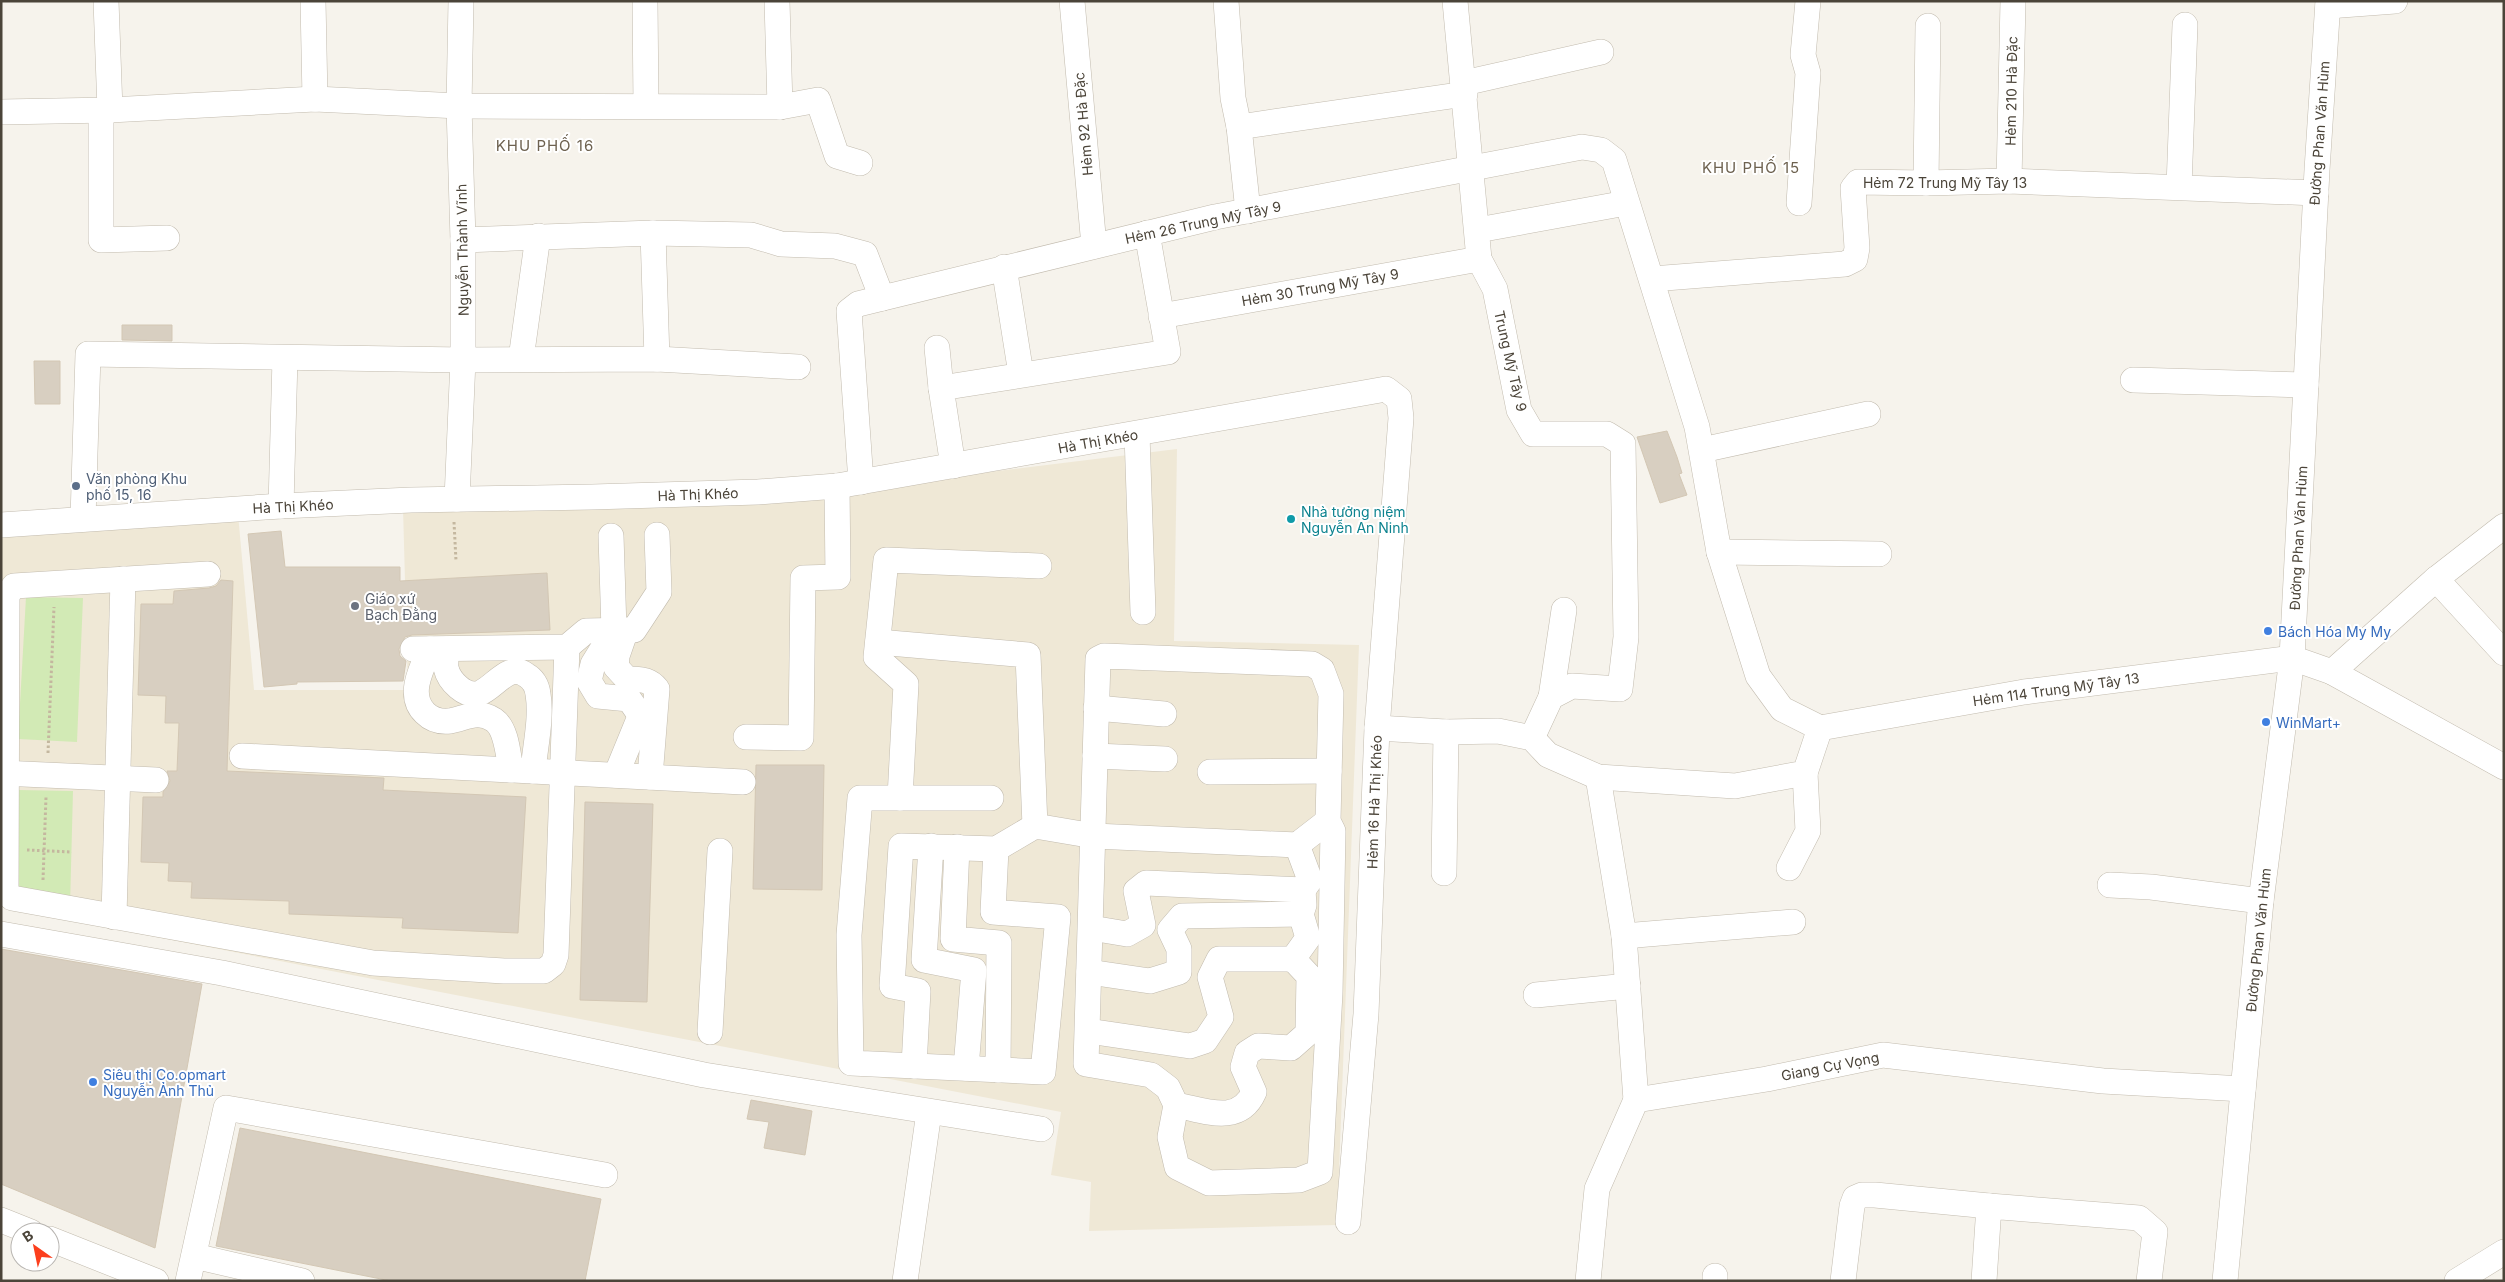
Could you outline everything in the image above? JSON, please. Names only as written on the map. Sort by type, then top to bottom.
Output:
[{"type":"street","points":[[106,1],[102,240],[167,238]]},
{"type":"street","points":[[313,1],[315,100]]},
{"type":"street","name":"Nguyễn Thành Vĩnh","points":[[455,499],[463,360],[463,240],[459,106],[461,1]]},
{"type":"street","points":[[645,1],[646,106]]},
{"type":"street","points":[[777,1],[780,107]]},
{"type":"street","name":"Hẻm 92 Hà Đặc","points":[[1072,1],[1094,246]]},
{"type":"street","points":[[1226,1],[1233,98],[1239,127],[1248,211]]},
{"type":"street","name":"Trung Mỹ Tây 9","points":[[1455,1],[1465,88],[1479,259],[1495,289],[1519,410],[1533,434],[1607,434],[1623,444],[1626,637],[1620,689],[1572,686],[1551,697]]},
{"type":"street","points":[[1799,203],[1808,73],[1803,55],[1808,1]]},
{"type":"street","name":"Hẻm 210 Hà Đặc","points":[[2010,181],[2013,1]]},
{"type":"street","points":[[2328,4],[2395,1]]},
{"type":"street","name":"Đường Phan Văn Hùm","points":[[2225,1281],[2261,901],[2292,658],[2316,193],[2328,4]]},
{"type":"street","points":[[2178,187],[2184,25]]},
{"type":"street","points":[[1926,183],[1928,26]]},
{"type":"street","points":[[1239,127],[1465,88],[1601,52]]},
{"type":"street","points":[[1,112],[105,110],[315,100],[459,106],[780,107],[818,100],[837,156],[860,163]]},
{"type":"street","name":"Hẻm 26 Trung Mỹ Tây 9","points":[[861,482],[849,311],[858,304],[1004,267],[1248,211],[1582,148],[1601,150],[1614,160],[1626,203],[1652,279],[1702,450],[1718,552],[1758,676],[1782,709],[1820,728]]},
{"type":"street","name":"Hẻm 72 Trung Mỹ Tây 13","points":[[1652,279],[1845,264],[1855,259],[1857,248],[1854,184],[1858,182],[2010,181],[2316,193]]},
{"type":"street","points":[[1478,230],[1626,203]]},
{"type":"street","points":[[463,240],[653,233],[751,236],[781,244],[835,246],[865,254],[882,298]]},
{"type":"street","points":[[653,233],[657,359]]},
{"type":"street","points":[[941,388],[1168,352],[1147,234]]},
{"type":"street","points":[[521,359],[538,236]]},
{"type":"street","name":"Hẻm 30 Trung Mỹ Tây 9","points":[[1161,316],[1479,259]]},
{"type":"street","points":[[1004,267],[1021,374]]},
{"type":"street","points":[[937,348],[953,466]]},
{"type":"street","points":[[83,519],[88,354],[463,360],[657,359],[798,367]]},
{"type":"street","points":[[281,506],[284,358]]},
{"type":"street","points":[[2133,380],[2306,385]]},
{"type":"street","name":"Hà Thị Khéo","points":[[1,525],[281,506],[455,499],[592,498],[758,492],[837,486],[1137,434],[1386,388]]},
{"type":"street","name":"Hẻm 16 Hà Thị Khéo","points":[[1348,1222],[1366,1014],[1377,728],[1401,418],[1399,399],[1386,388]]},
{"type":"street","points":[[1702,450],[1868,414]]},
{"type":"street","points":[[1137,434],[1144,612]]},
{"type":"street","points":[[746,736],[801,738],[803,578],[838,577],[837,486]]},
{"type":"street","points":[[2332,672],[2436,579],[2504,526]]},
{"type":"street","points":[[430,649],[567,646],[586,631],[634,630],[659,592],[657,535]]},
{"type":"street","points":[[611,536],[620,630],[616,667],[627,679],[645,679],[657,689],[650,777]]},
{"type":"street","points":[[1718,552],[1879,554]]},
{"type":"street","points":[[900,798],[906,684],[876,657],[886,560],[1039,566]]},
{"type":"street","points":[[208,574],[14,586],[7,595],[4,773],[6,891],[8,896],[114,917],[373,963],[504,971],[544,971],[553,964],[556,955],[567,646]]},
{"type":"street","points":[[114,917],[124,579]]},
{"type":"street","points":[[2436,579],[2504,653]]},
{"type":"street","points":[[1532,738],[1551,697],[1564,610]]},
{"type":"street","points":[[616,775],[639,719],[638,712],[629,699],[598,696],[588,681],[594,664],[620,630]]},
{"type":"street","points":[[878,642],[1028,655],[1035,826]]},
{"type":"street","points":[[430,649],[417,685],[416,696],[420,708],[429,717],[439,721],[449,721],[473,714],[484,715],[495,721],[502,729],[522,770]]},
{"type":"street","points":[[430,649],[446,668],[452,680],[459,688],[469,693],[478,694],[514,671],[522,672],[535,684],[538,693],[538,706],[522,770]]},
{"type":"street","points":[[1104,656],[1312,664],[1322,670],[1331,694],[1328,821],[1333,831],[1330,993],[1320,1172],[1299,1180],[1209,1182],[1178,1168],[1170,1137],[1176,1105],[1168,1088],[1151,1075],[1086,1064],[1095,756],[1098,659],[1104,656]]},
{"type":"street","points":[[2292,658],[2332,672],[2504,767]]},
{"type":"street","name":"Hẻm 114 Trung Mỹ Tây 13","points":[[1820,728],[2024,692],[2292,658]]},
{"type":"street","points":[[1096,708],[1164,714]]},
{"type":"street","points":[[1377,728],[1446,732],[1498,731],[1532,738],[1548,754],[1598,777],[1735,786],[1805,773]]},
{"type":"street","points":[[1789,868],[1808,831],[1805,773],[1820,728]]},
{"type":"street","points":[[1444,873],[1446,732]]},
{"type":"street","points":[[242,756],[743,782]]},
{"type":"street","points":[[1095,756],[1165,759]]},
{"type":"street","points":[[1210,772],[1329,771]]},
{"type":"street","points":[[4,773],[156,780]]},
{"type":"street","points":[[1588,1281],[1597,1189],[1636,1100],[1624,936],[1598,777]]},
{"type":"street","points":[[991,798],[860,798],[849,935],[851,1063],[1044,1072],[1058,917],[992,912],[996,849]]},
{"type":"street","points":[[914,1066],[918,991],[892,986],[902,846],[996,849],[1035,826],[1094,836],[1297,845],[1328,821]]},
{"type":"street","points":[[1293,959],[1308,938],[1302,902],[1310,880],[1297,845]]},
{"type":"street","points":[[930,846],[924,960],[974,970],[966,1068]]},
{"type":"street","points":[[956,847],[953,939],[999,943],[998,1070]]},
{"type":"street","points":[[710,1032],[720,851]]},
{"type":"street","points":[[1091,928],[1127,934],[1143,925],[1136,891],[1146,883],[1302,902]]},
{"type":"street","points":[[2110,885],[2151,887],[2261,901]]},
{"type":"street","points":[[1089,972],[1150,981],[1179,972],[1179,949],[1170,930],[1182,916],[1302,902]]},
{"type":"street","points":[[1624,936],[1793,922]]},
{"type":"street","points":[[1,934],[222,972],[704,1075],[1041,1129]]},
{"type":"street","points":[[1088,1031],[1190,1046],[1205,1041],[1221,1017],[1210,977],[1219,959],[1293,959],[1308,976],[1308,1033],[1291,1048],[1258,1046],[1247,1053],[1243,1067],[1254,1092],[1249,1104],[1228,1115],[1176,1105]]},
{"type":"street","points":[[1536,995],[1628,986]]},
{"type":"street","name":"Giang Cự Vọng","points":[[1636,1100],[1767,1079],[1883,1055],[2103,1081],[2243,1089]]},
{"type":"street","points":[[188,1281],[226,1108],[605,1175]]},
{"type":"street","points":[[905,1281],[929,1112]]},
{"type":"street","points":[[1844,1281],[1852,1206],[1855,1198],[1862,1195],[2139,1218],[2155,1232],[2149,1281]]},
{"type":"street","points":[[1984,1281],[1989,1206]]},
{"type":"street","points":[[60,1243],[156,1281]]},
{"type":"street","points":[[2457,1281],[2504,1252]]},
{"type":"street","points":[[194,1256],[302,1281]]},
{"type":"path","points":[[455,499],[456,561]]},
{"type":"path","points":[[42,903],[55,583]]},
{"type":"path","points":[[6,848],[72,852]]},
{"type":"shaded area","points":[[1177,449],[1174,641],[1359,645],[1337,1225],[1089,1231],[1091,1182],[1051,1175],[1061,1112],[1,907],[1,534],[238,514],[254,690],[408,690],[403,508],[810,494]]},
{"type":"green space","points":[[26,597],[83,598],[77,742],[18,739]]},
{"type":"green space","points":[[18,790],[73,791],[70,906],[14,893]]},
{"type":"building","points":[[122,325],[172,325],[172,341],[122,340]]},
{"type":"building","points":[[34,361],[60,361],[60,404],[35,404]]},
{"type":"building","points":[[1667,431],[1682,473],[1679,474],[1687,495],[1660,503],[1637,437]]},
{"type":"building","points":[[281,531],[285,567],[400,567],[400,581],[547,573],[550,630],[412,635],[405,637],[399,649],[400,656],[406,661],[403,681],[297,682],[297,684],[264,687],[248,534]]},
{"type":"building","points":[[221,580],[233,581],[227,771],[384,778],[383,790],[526,797],[518,933],[402,928],[403,918],[289,914],[289,901],[191,898],[192,882],[168,881],[169,863],[141,862],[143,797],[163,797],[163,792],[170,781],[167,771],[177,771],[179,723],[165,723],[166,696],[138,695],[141,604],[173,604],[174,591],[209,588],[216,586]]},
{"type":"building","points":[[756,765],[824,765],[822,890],[753,889]]},
{"type":"building","points":[[585,802],[653,804],[647,1002],[580,1000]]},
{"type":"building","name":"Siêu thị Co.opmart Nguyễn Ảnh Thủ","points":[[1,949],[202,984],[155,1248],[1,1184]]},
{"type":"building","points":[[751,1100],[812,1111],[805,1155],[764,1148],[769,1122],[747,1119]]},
{"type":"building","points":[[240,1128],[601,1199],[585,1281],[391,1281],[216,1246]]},
{"type":"place","name":"Văn phòng Khu phố 15, 16","points":[[76,486]]},
{"type":"place","name":"Nhà tưởng niệm Nguyễn An Ninh","points":[[1291,519]]},
{"type":"place","name":"Giáo xứ Bạch Đằng","points":[[355,606]]},
{"type":"place","name":"Bách Hóa My My","points":[[2268,631]]},
{"type":"place","name":"WinMart+","points":[[2266,722]]},
{"type":"place","name":"Siêu thị Co.opmart Nguyễn Ảnh Thủ","points":[[93,1082]]},
{"type":"district","name":"KHU PHỐ 16","points":[[545,145]]},
{"type":"district","name":"KHU PHỐ 15","points":[[1751,167]]}]
